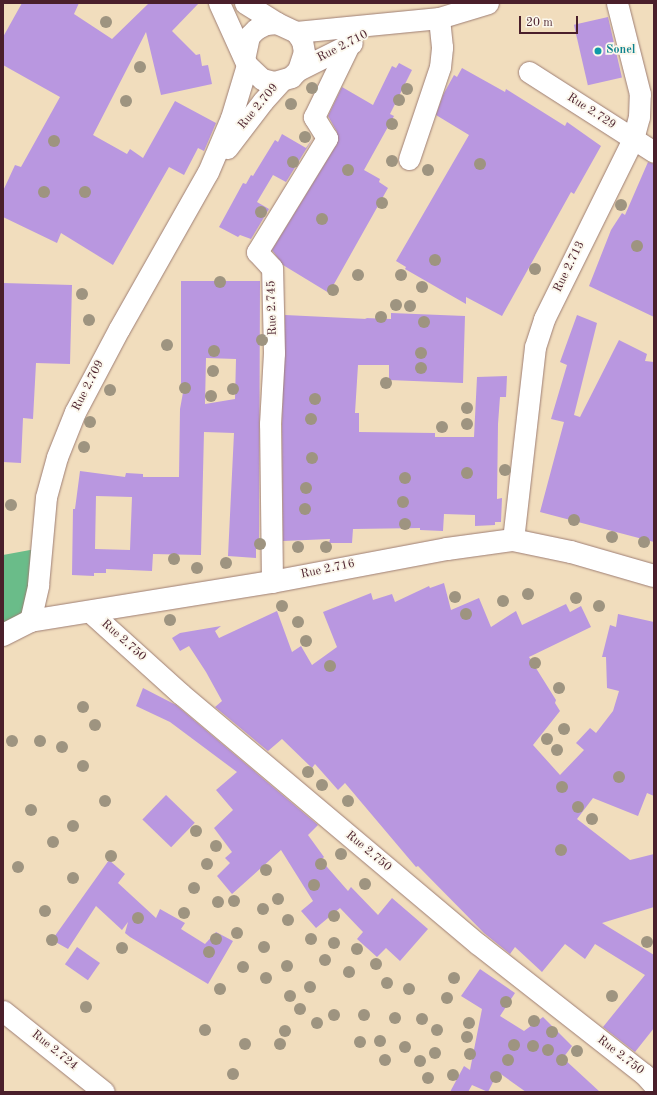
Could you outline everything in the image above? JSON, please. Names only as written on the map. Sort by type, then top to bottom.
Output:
[{"type":"main road","name":"Rue 2.716","points":[[3,635],[30,621],[272,582],[362,563],[513,540],[571,552],[654,576]]},
{"type":"street","points":[[219,3],[246,54],[262,79],[290,75],[304,52],[302,41],[296,32],[287,26],[277,23],[245,3]]},
{"type":"street","name":"Rue 2.710","points":[[296,32],[439,18],[488,3]]},
{"type":"street","name":"Rue 2.713","points":[[513,540],[535,347],[544,319],[633,139],[639,117],[640,94],[617,3]]},
{"type":"street","points":[[409,159],[440,67],[442,46],[439,18]]},
{"type":"street","points":[[246,54],[256,29],[266,24],[277,23]]},
{"type":"street","name":"Rue 2.710","points":[[290,75],[388,24]]},
{"type":"street","name":"Rue 2.745","points":[[272,582],[270,424],[274,352],[272,268],[257,252],[327,138],[314,117],[349,45]]},
{"type":"street","name":"Rue 2.709","points":[[208,172],[231,118],[246,54]]},
{"type":"street","name":"Rue 2.729","points":[[529,72],[654,152]]},
{"type":"street","name":"Rue 2.709","points":[[30,621],[38,585],[46,497],[57,457],[75,412],[118,329],[208,172],[245,122],[290,75]]},
{"type":"street","name":"Rue 2.750","points":[[89,611],[181,694],[478,944],[644,1074],[654,1085]]},
{"type":"street","name":"Rue 2.724","points":[[3,1011],[104,1092]]},
{"type":"green space","points":[[41,548],[30,621],[3,635],[3,555]]},
{"type":"building","points":[[22,3],[79,3],[74,14],[112,39],[149,3],[199,3],[172,31],[196,55],[200,54],[202,66],[208,65],[212,84],[161,95],[146,32],[93,135],[127,154],[130,149],[143,158],[175,101],[216,123],[204,151],[198,148],[184,175],[169,167],[113,265],[61,233],[57,243],[3,217],[3,191],[15,165],[21,167],[60,97],[3,65],[3,37]]},
{"type":"building","name":"Sonel","points":[[608,17],[622,77],[588,85],[574,25]]},
{"type":"building","points":[[399,63],[412,70],[390,114],[394,116],[364,170],[380,179],[379,182],[388,188],[329,293],[283,265],[272,250],[337,144],[337,132],[328,116],[342,87],[373,105],[392,66],[396,68]]},
{"type":"building","points":[[462,68],[505,92],[506,89],[565,126],[567,122],[601,146],[574,194],[571,192],[502,316],[466,297],[466,304],[405,269],[406,267],[396,261],[469,135],[436,115],[443,95],[454,75],[457,77]]},
{"type":"building","points":[[282,134],[306,148],[313,138],[286,182],[273,175],[257,202],[269,209],[251,239],[240,235],[238,237],[219,227],[243,183],[246,184],[251,175],[253,176],[275,140],[278,142]]},
{"type":"building","points":[[648,162],[654,164],[654,317],[589,286],[611,230],[622,213],[625,215]]},
{"type":"building","points":[[181,281],[260,281],[259,542],[256,542],[256,558],[228,556],[234,433],[204,432],[201,555],[153,554],[152,571],[106,569],[106,573],[94,573],[94,576],[72,575],[73,509],[75,509],[80,471],[125,477],[126,473],[143,474],[143,477],[179,477],[180,409],[184,387],[181,387]],"holes":[[[206,358],[236,359],[235,399],[205,404]],[[96,496],[132,497],[130,550],[95,549]]]},
{"type":"building","points":[[3,283],[72,285],[70,364],[36,363],[33,419],[23,418],[21,463],[3,462]]},
{"type":"building","points":[[391,313],[465,316],[463,383],[389,380],[389,365],[358,365],[355,413],[359,413],[359,432],[435,433],[435,437],[474,437],[477,377],[507,376],[506,397],[500,397],[498,424],[497,499],[502,498],[501,522],[495,522],[495,525],[475,526],[475,515],[444,514],[443,531],[420,530],[420,528],[353,529],[352,543],[329,543],[330,539],[283,541],[282,424],[285,315],[391,319]]},
{"type":"building","points":[[577,315],[597,323],[574,415],[580,417],[619,340],[647,354],[645,361],[654,362],[654,542],[540,512],[564,422],[551,419],[567,365],[560,362]]},
{"type":"building","points":[[444,583],[451,610],[479,598],[491,627],[516,611],[522,625],[566,604],[570,612],[581,606],[591,627],[529,657],[556,700],[555,703],[560,711],[533,745],[560,775],[584,750],[576,743],[590,728],[596,733],[613,711],[619,691],[607,688],[606,657],[602,657],[610,625],[616,627],[618,614],[654,622],[654,796],[647,793],[638,816],[593,798],[577,819],[630,860],[654,854],[654,907],[602,923],[654,955],[654,1028],[635,1052],[603,1027],[645,975],[595,944],[585,959],[565,944],[542,972],[515,947],[510,954],[484,933],[418,866],[416,867],[345,783],[338,790],[315,764],[312,768],[282,739],[268,751],[215,707],[222,701],[206,672],[189,646],[180,651],[172,638],[180,633],[221,626],[215,631],[219,638],[277,611],[292,652],[301,646],[312,665],[337,647],[323,612],[371,593],[373,600],[392,594],[395,602],[429,586],[430,588]]},
{"type":"building","points":[[143,688],[176,705],[318,825],[308,835],[324,857],[321,860],[348,891],[351,887],[378,915],[392,898],[428,929],[400,961],[386,948],[377,957],[357,939],[363,932],[340,908],[316,928],[301,911],[313,901],[281,850],[232,894],[217,876],[230,863],[225,858],[232,852],[214,828],[233,810],[216,790],[237,772],[170,722],[136,706]]},
{"type":"building","points":[[166,795],[195,823],[171,847],[142,819]]},
{"type":"building","points":[[109,860],[125,874],[118,883],[156,918],[160,909],[185,923],[181,929],[205,944],[216,932],[233,941],[208,984],[130,937],[125,933],[128,922],[122,930],[96,906],[68,949],[52,940]]},
{"type":"building","points":[[77,947],[100,963],[88,980],[65,964]]},
{"type":"building","points":[[480,969],[515,993],[500,1016],[524,1031],[543,1017],[572,1046],[563,1058],[600,1092],[526,1092],[498,1072],[488,1092],[472,1085],[468,1092],[450,1092],[464,1066],[470,1070],[482,1009],[461,996]]},
{"type":"place","name":"Sonel","points":[[598,51]]}]
